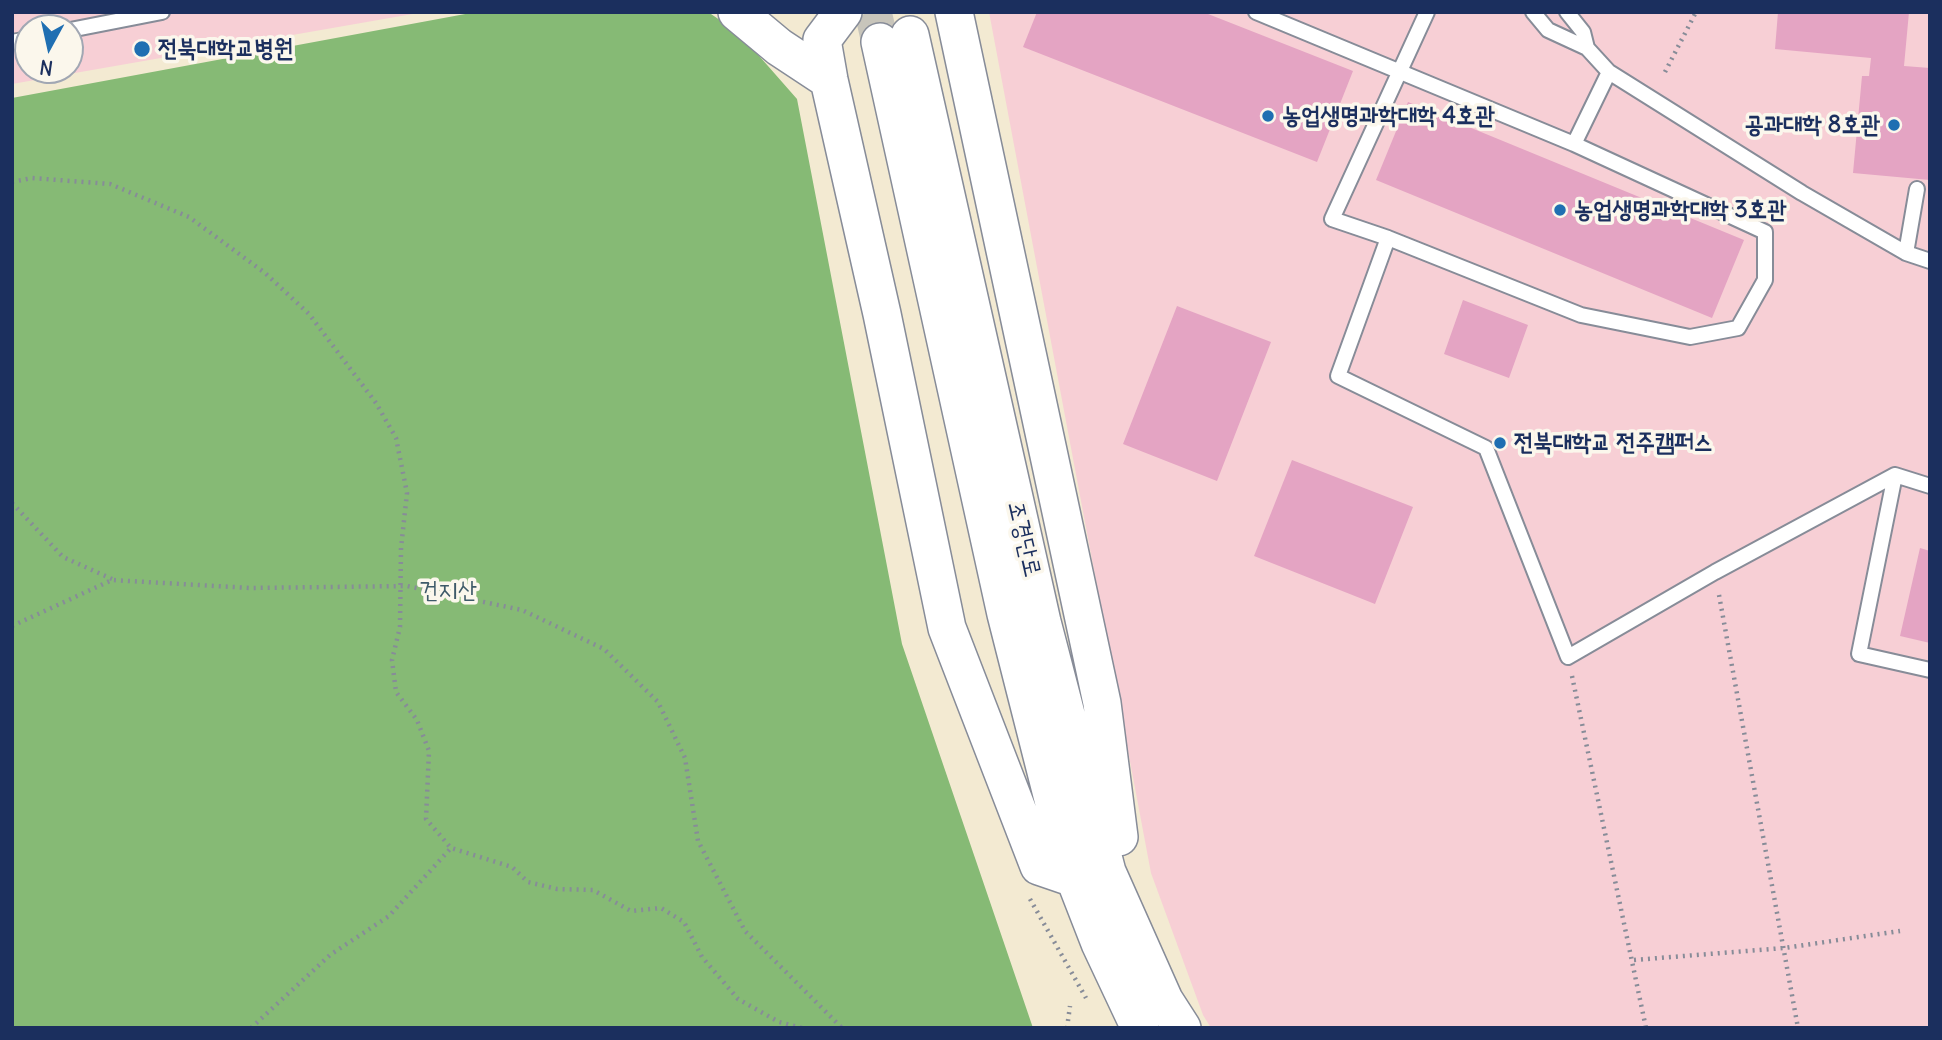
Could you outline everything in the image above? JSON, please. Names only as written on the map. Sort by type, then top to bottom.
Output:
[{"type":"street","points":[[737,12],[779,47],[829,80]]},
{"type":"street","points":[[843,12],[822,40],[947,628],[1039,866],[1094,881],[1124,866],[1102,703],[954,12]]},
{"type":"street","name":"조경단로","points":[[895,38],[1042,622],[1094,881],[1100,943],[1140,1028]]},
{"type":"street","name":"조경단로","points":[[1094,881],[1182,1028]]},
{"type":"lane","points":[[84,27],[162,12]]},
{"type":"lane","points":[[1256,12],[1400,73],[1574,144],[1765,233],[1765,281],[1738,328],[1690,337],[1581,315],[1388,237],[1332,219],[1400,73],[1427,12]]},
{"type":"lane","points":[[1533,12],[1548,30],[1587,48],[1609,72],[1802,193],[1906,253],[1930,261]]},
{"type":"lane","points":[[1567,12],[1583,32],[1587,48]]},
{"type":"lane","points":[[1574,144],[1609,72]]},
{"type":"lane","points":[[1906,253],[1917,189]]},
{"type":"lane","points":[[1388,237],[1338,376],[1486,448],[1568,657],[1715,572],[1895,475],[1930,485]]},
{"type":"lane","points":[[1895,475],[1859,654],[1930,670]]},
{"type":"path","points":[[1665,72],[1696,12]]},
{"type":"path","points":[[12,182],[32,178],[110,184],[189,217],[265,272],[309,314],[376,403],[396,438],[407,493],[401,548],[400,626],[392,660],[396,692],[417,720],[429,751],[426,819],[451,848],[512,867],[528,882],[557,889],[593,890],[631,911],[660,908],[684,922],[702,957],[738,999],[779,1022],[802,1028]]},
{"type":"path","points":[[12,503],[63,557],[112,579]]},
{"type":"path","points":[[1715,572],[1798,1028]]},
{"type":"path","points":[[12,626],[111,580],[250,588],[402,586],[522,610],[604,649],[657,702],[685,758],[698,841],[745,931],[842,1028]]},
{"type":"path","points":[[1568,657],[1634,960],[1646,1028]]},
{"type":"path","points":[[251,1028],[330,955],[389,916],[451,848]]},
{"type":"path","points":[[1634,960],[1784,948],[1899,932]]},
{"type":"path","points":[[1067,1028],[1070,1006]]},
{"type":"shaded area","name":"전북대학교병원","points":[[12,12],[424,12],[84,71],[84,14],[14,14],[14,84]]},
{"type":"shaded area","name":"전북대학교 전주캠퍼스","points":[[989,12],[1930,12],[1930,1028],[1211,1028],[1203,1015],[1151,873]]},
{"type":"green space","name":"건지산","points":[[476,12],[708,12],[739,33],[797,99],[902,644],[1033,1028],[12,1028],[12,98]]},
{"type":"building","name":"농업생명과학대학 4호관","points":[[1037,12],[1203,12],[1353,71],[1317,162],[1023,47]]},
{"type":"building","name":"공과대학 8호관","points":[[1778,12],[1909,12],[1904,66],[1930,68],[1930,180],[1853,173],[1862,76],[1869,76],[1871,58],[1775,49]]},
{"type":"building","name":"농업생명과학대학 3호관","points":[[1408,102],[1744,240],[1712,318],[1376,180]]},
{"type":"building","points":[[1463,300],[1528,325],[1509,378],[1444,354]]},
{"type":"building","points":[[1177,306],[1271,342],[1217,481],[1123,444]]},
{"type":"building","points":[[1292,460],[1413,507],[1375,604],[1254,556]]},
{"type":"building","points":[[1920,548],[1930,551],[1930,643],[1900,636]]},
{"type":"tunnel","points":[[873,12],[880,42]]},
{"type":"place","name":"전북대학교병원","points":[[142,49]]},
{"type":"place","name":"농업생명과학대학 4호관","points":[[1268,116]]},
{"type":"place","name":"공과대학 8호관","points":[[1894,125]]},
{"type":"place","name":"농업생명과학대학 3호관","points":[[1560,210]]},
{"type":"place","name":"전북대학교 전주캠퍼스","points":[[1500,443]]}]
